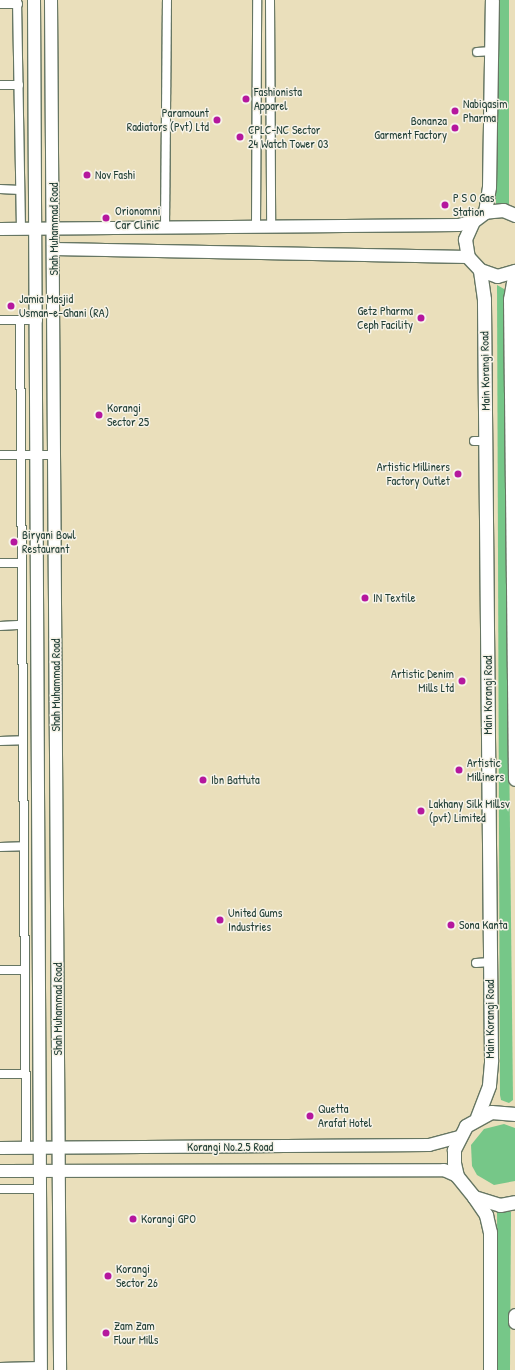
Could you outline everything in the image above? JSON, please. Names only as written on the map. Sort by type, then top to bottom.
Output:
[{"type":"main road","points":[[485,212],[489,187],[492,0]]},
{"type":"main road","points":[[515,211],[485,212],[473,222],[465,239],[468,257],[480,270],[497,276],[515,271],[510,299],[515,780]]},
{"type":"main road","name":"Main Korangi Road","points":[[477,1117],[489,1085],[490,962],[480,441],[484,299],[480,270]]},
{"type":"main road","points":[[490,1370],[490,1232],[486,1215],[458,1176],[454,1163],[459,1137],[477,1117],[491,1112],[515,1114]]},
{"type":"main road","points":[[474,1197],[500,1205],[515,1202]]},
{"type":"main road","points":[[515,1315],[515,1322]]},
{"type":"street","name":"Shah Muhammad Road","points":[[34,0],[38,320],[41,1368]]},
{"type":"street","name":"Shah Muhammad Road","points":[[51,0],[54,228],[60,1370]]},
{"type":"street","points":[[165,227],[167,0]]},
{"type":"street","points":[[256,226],[257,0]]},
{"type":"street","points":[[270,0],[272,142],[271,226]]},
{"type":"street","points":[[0,4],[18,2],[21,228]]},
{"type":"street","points":[[477,52],[492,51]]},
{"type":"street","points":[[0,85],[19,85]]},
{"type":"street","points":[[257,143],[272,142]]},
{"type":"street","points":[[0,189],[20,190]]},
{"type":"street","points":[[0,229],[459,225],[473,222]]},
{"type":"street","points":[[37,228],[54,249],[468,257]]},
{"type":"street","points":[[0,320],[38,320]]},
{"type":"street","points":[[20,320],[26,1148]]},
{"type":"street","points":[[0,455],[54,455]]},
{"type":"street","points":[[0,563],[22,563]]},
{"type":"street","points":[[0,626],[22,625]]},
{"type":"street","points":[[39,729],[56,729]]},
{"type":"street","points":[[0,741],[23,740]]},
{"type":"street","points":[[0,847],[24,846]]},
{"type":"street","points":[[476,963],[490,962]]},
{"type":"street","points":[[0,970],[25,970]]},
{"type":"street","points":[[0,1074],[26,1074]]},
{"type":"street","name":"Korangi No.2.5 Road","points":[[0,1148],[415,1145],[459,1137]]},
{"type":"street","name":"Korangi No.2.5 Road","points":[[0,1171],[437,1170],[458,1176]]},
{"type":"street","points":[[0,1189],[41,1189]]},
{"type":"street","points":[[0,1367],[41,1368]]},
{"type":"green space","points":[[496,0],[509,0],[509,204],[496,204]]},
{"type":"green space","points":[[497,285],[504,289],[513,1100],[509,1103],[501,1100],[500,1095]]},
{"type":"green space","points":[[504,1124],[515,1128],[515,1181],[494,1185],[477,1175],[472,1166],[471,1145],[484,1129]]},
{"type":"green space","points":[[497,1210],[511,1212],[510,1370],[498,1370]]},
{"type":"place","name":"Fashionista Apparel","points":[[246,99]]},
{"type":"place","name":"Nabiqasim Pharma","points":[[455,111]]},
{"type":"place","name":"Paramount Radiators (Pvt) Ltd","points":[[217,120]]},
{"type":"place","name":"Bonanza Garment Factory","points":[[455,128]]},
{"type":"place","name":"CPLC-NC Sector 24 Watch Tower 03","points":[[240,137]]},
{"type":"place","name":"Nov Fashi","points":[[87,175]]},
{"type":"place","name":"P S O Gas Station","points":[[445,205]]},
{"type":"place","name":"Orionomni Car Clinic","points":[[106,218]]},
{"type":"place","name":"Jamia Masjid Usman-e-Ghani (RA)","points":[[11,306]]},
{"type":"place","name":"Getz Pharma Ceph Facility","points":[[421,318]]},
{"type":"place","name":"Korangi Sector 25","points":[[99,415]]},
{"type":"place","name":"Artistic Milliners Factory Outlet","points":[[458,474]]},
{"type":"place","name":"Biryani Bowl Restaurant","points":[[14,542]]},
{"type":"place","name":"IN Textile","points":[[365,598]]},
{"type":"place","name":"Artistic Denim Mills Ltd","points":[[462,681]]},
{"type":"place","name":"Artistic Milliners","points":[[459,770]]},
{"type":"place","name":"Ibn Battuta","points":[[203,780]]},
{"type":"place","name":"Lakhany Silk Millsv (pvt) Limited","points":[[421,811]]},
{"type":"place","name":"United Gums Industries","points":[[220,920]]},
{"type":"place","name":"Sona Kanta","points":[[451,925]]},
{"type":"place","name":"Quetta Arafat Hotel","points":[[310,1116]]},
{"type":"place","name":"Korangi GPO","points":[[133,1219]]},
{"type":"place","name":"Korangi Sector 26","points":[[108,1276]]},
{"type":"place","name":"Zam Zam Flour Mills","points":[[106,1333]]}]
